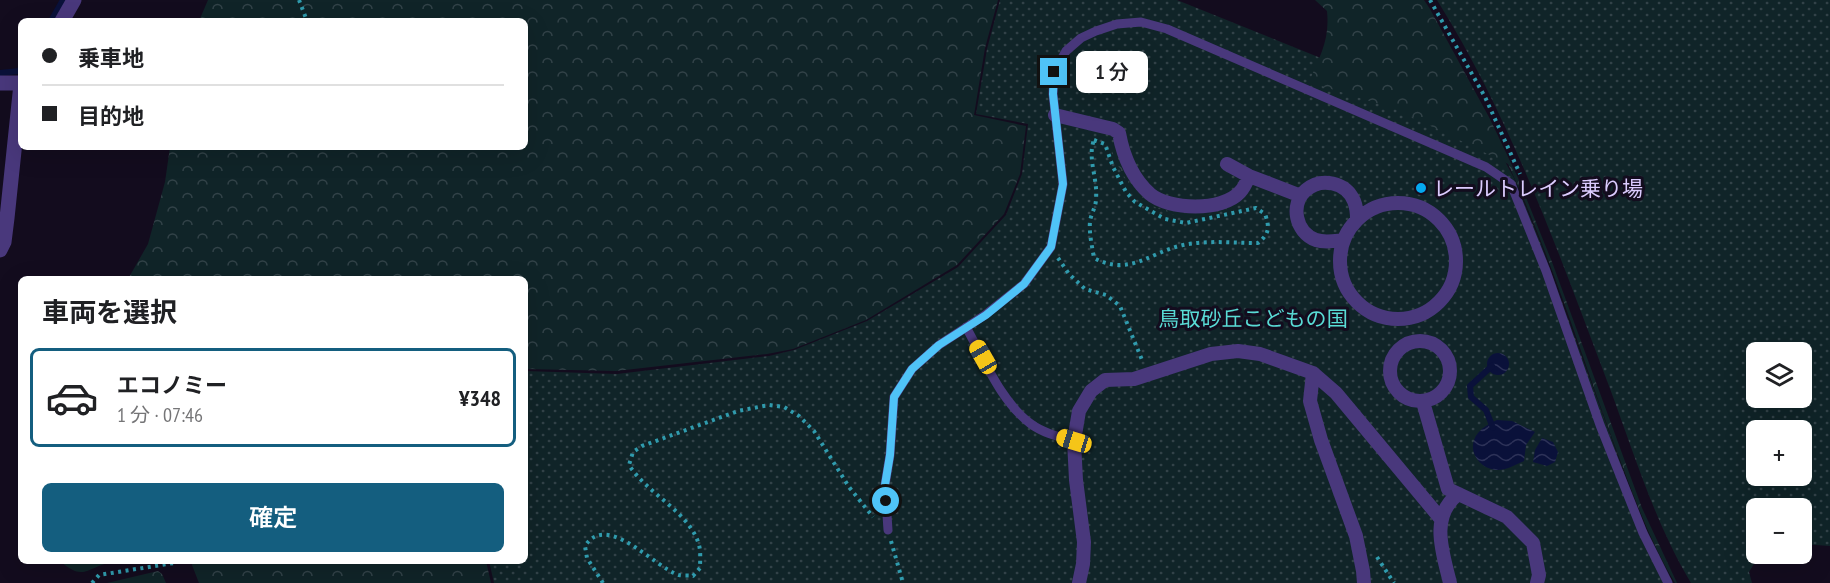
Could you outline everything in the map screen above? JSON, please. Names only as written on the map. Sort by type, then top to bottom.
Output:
[{"type":"street","points":[[64,18],[74,0]]},
{"type":"street","points":[[0,83],[18,84]]},
{"type":"street","points":[[0,250],[4,242],[18,113]]},
{"type":"street","points":[[1055,115],[1113,129],[1119,133],[1122,151],[1134,175],[1150,194],[1170,204],[1195,207],[1222,204],[1240,193],[1250,176]]},
{"type":"street","points":[[1227,165],[1301,196]]},
{"type":"street","points":[[1344,240],[1323,242],[1305,234],[1296,216],[1301,196],[1306,190],[1321,183],[1337,184],[1350,194],[1354,201],[1357,219]]},
{"type":"street","points":[[1405,202],[1429,211],[1447,229],[1453,240],[1457,266],[1449,291],[1431,310],[1407,319],[1377,316],[1353,298],[1345,285],[1340,255],[1344,240],[1357,219],[1379,205],[1405,202]]},
{"type":"street","points":[[1407,319],[1412,342]]},
{"type":"street","points":[[1422,341],[1432,343],[1440,349],[1447,357],[1450,367],[1447,386],[1441,394],[1423,402],[1413,401],[1396,391],[1389,372],[1395,353],[1402,346],[1422,341]]},
{"type":"street","points":[[1079,583],[1084,542],[1076,480],[1074,441],[1080,411],[1097,384],[1105,380],[1134,379],[1211,354],[1238,351],[1260,354],[1313,373],[1336,393],[1441,519]]},
{"type":"street","points":[[1313,373],[1310,401],[1321,440],[1356,536],[1364,583]]},
{"type":"street","points":[[1423,402],[1448,489],[1507,517],[1533,543],[1539,575],[1538,583]]},
{"type":"street","points":[[1450,583],[1440,541],[1441,519],[1451,500],[1458,494]]},
{"type":"lane","points":[[888,530],[885,485],[890,455],[894,397],[912,369],[939,345],[986,315],[1024,284],[1051,247],[1063,184],[1053,94],[1054,72],[1066,51],[1081,38],[1117,24],[1141,22],[1167,29],[1210,47],[1486,167],[1511,184],[1546,271],[1600,425],[1642,533],[1668,583]]},
{"type":"lane","points":[[966,327],[1016,411],[1032,425],[1053,435],[1074,441]]},
{"type":"path","points":[[299,0],[306,18]]},
{"type":"path","points":[[1051,247],[1069,273],[1085,289],[1106,296],[1120,306],[1148,375]]},
{"type":"path","points":[[603,583],[587,558],[585,546],[590,540],[599,536],[611,535],[624,540],[678,574],[693,576],[700,568],[699,546],[692,530],[637,478],[629,465],[633,452],[642,446],[738,411],[769,405],[783,407],[799,416],[814,431],[849,488],[877,521],[888,530],[903,583]]},
{"type":"path","points":[[92,583],[99,575],[168,564]]},
{"type":"green space","points":[[208,0],[998,0],[985,48],[974,115],[1026,126],[1020,174],[1004,214],[957,265],[866,320],[793,349],[616,371],[528,369],[528,276],[130,276],[148,244],[165,182],[170,150],[528,150],[528,18],[200,18]]},
{"type":"green space","name":"鳥取砂丘こどもの国","points":[[1000,0],[1177,0],[1385,84],[1490,134],[1514,178],[1541,244],[1640,517],[1673,583],[494,583],[490,564],[528,564],[528,371],[617,374],[769,356],[794,350],[867,321],[958,267],[1006,215],[1022,174],[1028,124],[976,114],[987,49]]},
{"type":"green space","points":[[1315,0],[1424,0],[1430,9],[1490,119],[1519,180],[1552,262],[1642,508],[1677,583],[1656,549],[1641,513],[1551,267],[1508,164],[1398,110],[1309,82],[1323,48],[1328,21],[1327,11]]},
{"type":"green space","points":[[1437,0],[1830,0],[1830,546],[1812,545],[1812,498],[1746,498],[1746,564],[1754,564],[1749,572],[1752,583],[1691,583],[1655,511],[1572,287],[1532,188],[1488,92]]},
{"type":"green space","points":[[1115,150],[1133,186],[1158,207],[1173,212],[1190,213],[1229,206],[1231,208],[1196,216],[1171,214],[1159,209],[1148,203],[1130,185],[1117,163],[1112,151]]},
{"type":"green space","points":[[63,564],[104,564],[81,572]]},
{"type":"green space","points":[[487,564],[491,583],[199,583],[192,565]]},
{"type":"green space","points":[[158,571],[166,583],[107,583]]},
{"type":"water","points":[[1498,353],[1508,360],[1509,364],[1502,374],[1498,375],[1488,368],[1487,364],[1494,354]]},
{"type":"water","points":[[1497,420],[1512,421],[1535,432],[1526,445],[1524,461],[1497,470],[1490,469],[1480,462],[1473,445],[1480,431]]},
{"type":"water","points":[[1542,438],[1553,442],[1558,452],[1555,462],[1547,466],[1533,462],[1535,450]]},
{"type":"waterway","points":[[53,18],[63,0]]},
{"type":"waterway","points":[[0,73],[18,71]]},
{"type":"waterway","points":[[1492,366],[1470,386],[1471,397],[1486,410],[1493,428]]},
{"type":"place","name":"レールトレイン乗り場","points":[[1421,188]]},
{"type":"route","points":[[886,501],[885,485],[890,455],[894,397],[912,369],[939,345],[986,315],[1024,284],[1051,247],[1063,184],[1053,94],[1054,72]]}]
